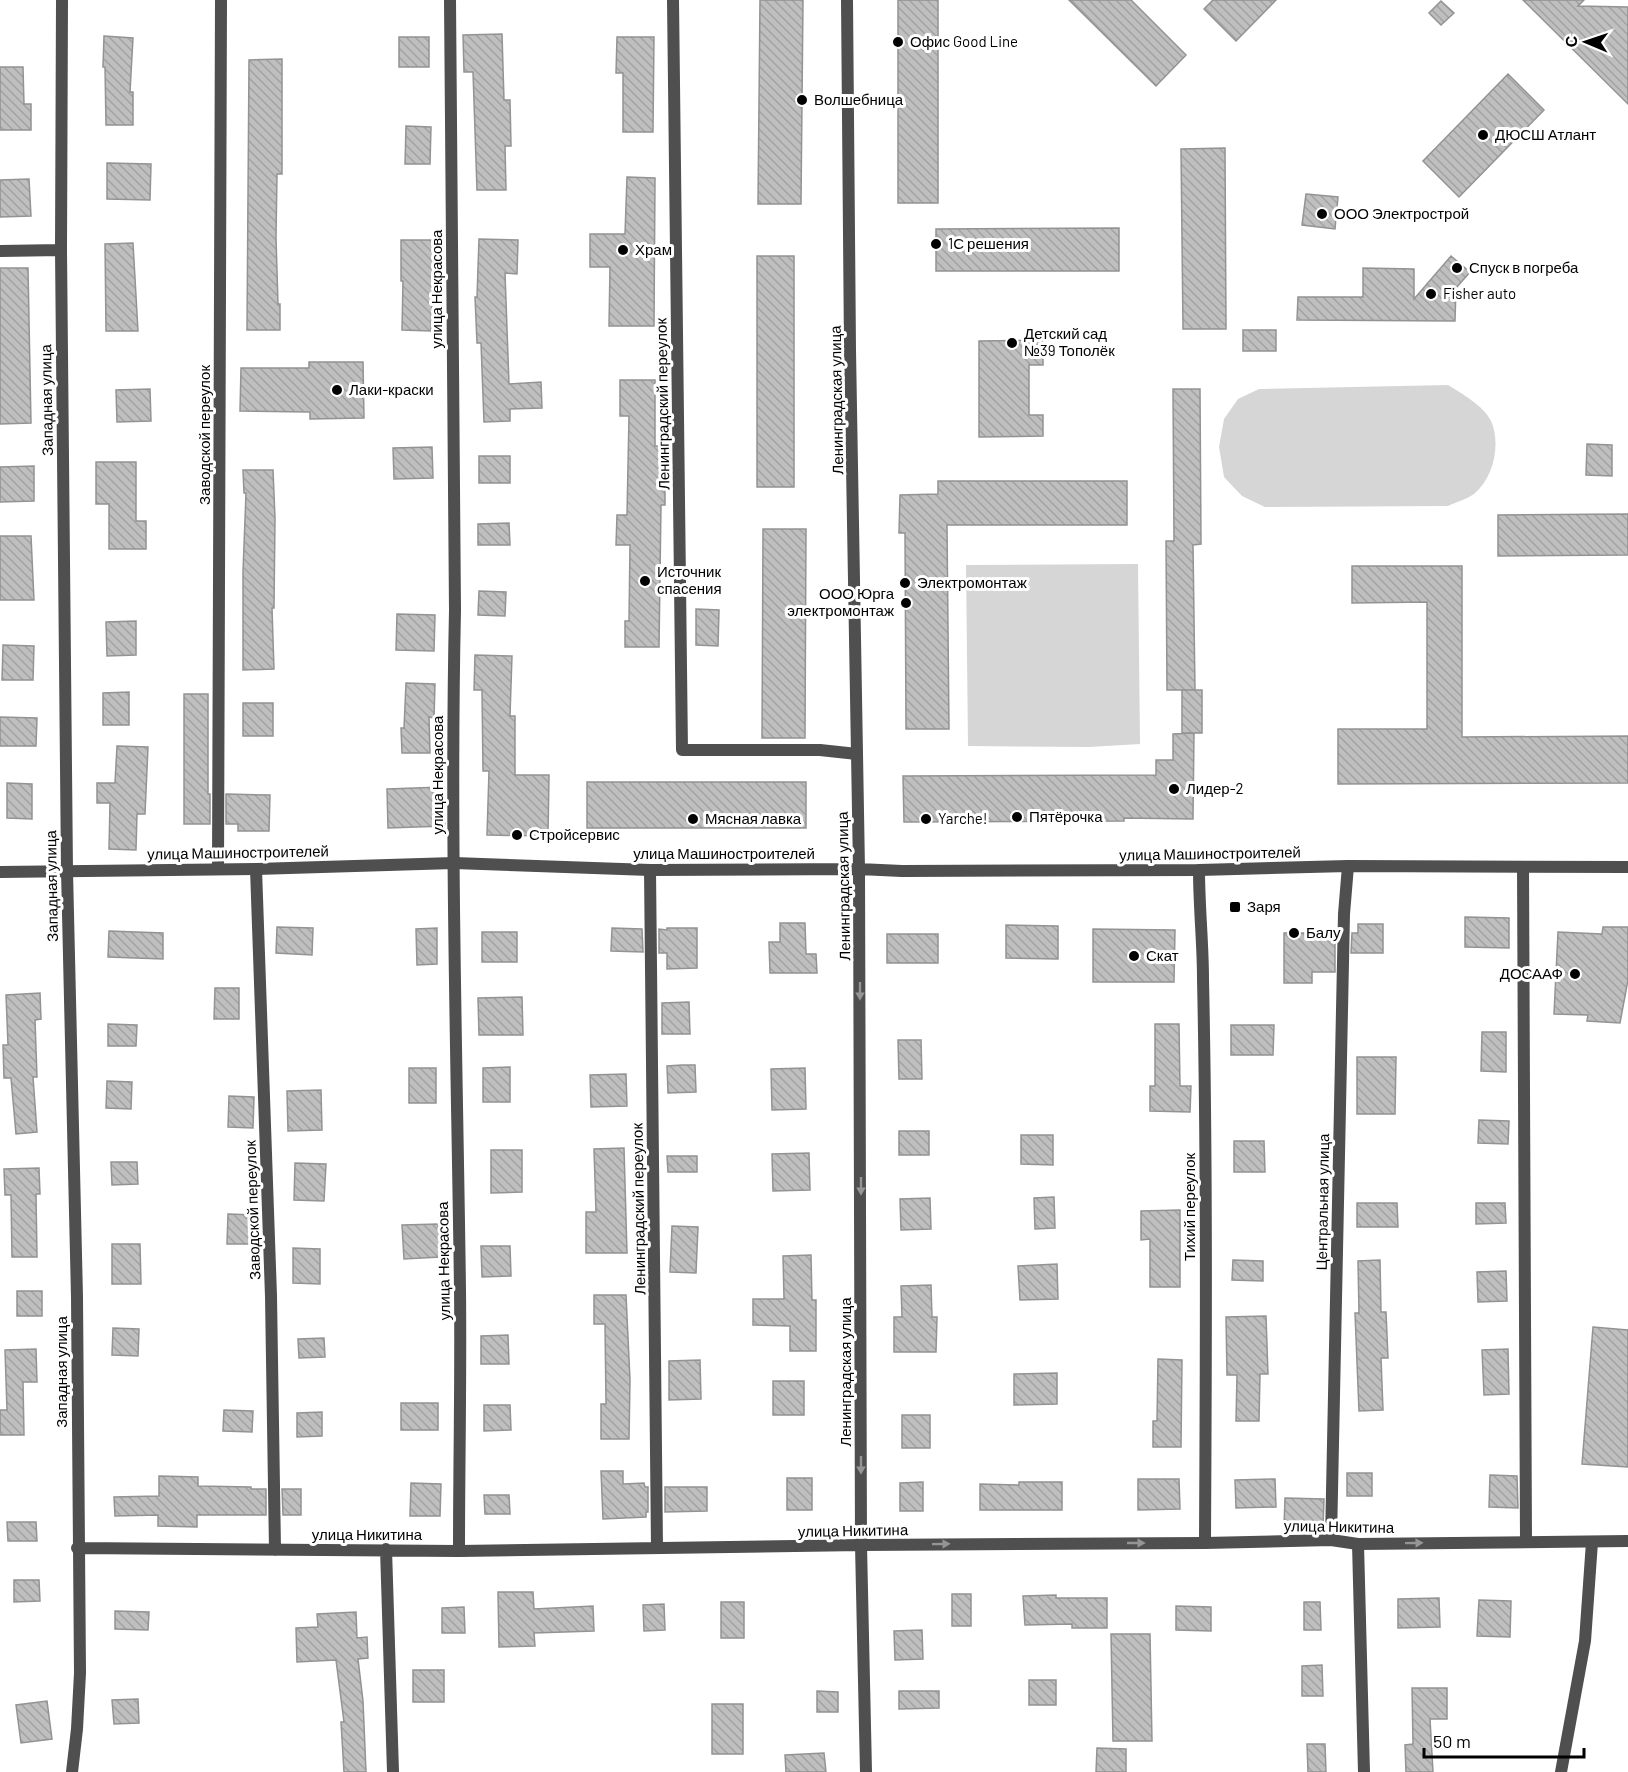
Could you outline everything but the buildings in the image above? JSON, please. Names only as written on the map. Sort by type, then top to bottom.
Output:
[{"type":"street","name":"Западная улица","points":[[62,0],[61,250],[67,871],[77,1297],[77,1548],[80,1673],[72,1772]]},
{"type":"street","name":"Заводской переулок","points":[[218,869],[221,0]]},
{"type":"street","name":"улица Некрасова","points":[[450,0],[455,598],[454,863],[460,1294],[459,1551]]},
{"type":"street","name":"Ленинградский переулок","points":[[673,0],[682,750],[820,750],[857,754]]},
{"type":"street","name":"Ленинградская улица","points":[[847,0],[859,869],[861,1545],[866,1772]]},
{"type":"street","points":[[0,251],[61,250]]},
{"type":"street","name":"улица Машиностроителей","points":[[0,872],[256,869],[454,863],[650,870],[859,869],[902,872],[1199,870],[1348,866],[1628,867]]},
{"type":"street","name":"Центральная улица","points":[[1331,1539],[1344,914],[1348,866]]},
{"type":"street","points":[[1523,867],[1526,1541]]},
{"type":"street","name":"Заводской переулок","points":[[256,869],[271,1296],[275,1550]]},
{"type":"street","name":"Ленинградский переулок","points":[[650,870],[657,1548]]},
{"type":"street","name":"Тихий переулок","points":[[1199,870],[1203,976],[1206,1251],[1205,1543]]},
{"type":"street","name":"улица Никитина","points":[[77,1548],[459,1551],[1205,1543],[1331,1539],[1358,1544],[1628,1541]]},
{"type":"street","points":[[1561,1772],[1584,1641],[1592,1542]]},
{"type":"street","points":[[1358,1544],[1364,1772]]},
{"type":"street","points":[[386,1549],[393,1772]]},
{"type":"shaded area","points":[[1448,385],[1472,400],[1488,415],[1494,430],[1495,450],[1491,470],[1481,487],[1471,496],[1448,506],[1265,507],[1242,496],[1224,477],[1219,447],[1224,419],[1238,399],[1259,389]]},
{"type":"shaded area","points":[[1138,564],[1140,744],[1089,747],[968,746],[966,565]]},
{"type":"place","name":"Офис Good Line","points":[[898,42]]},
{"type":"place","name":"Волшебница","points":[[802,100]]},
{"type":"place","name":"ДЮСШ Атлант","points":[[1483,135]]},
{"type":"place","name":"ООО Электрострой","points":[[1322,214]]},
{"type":"place","name":"1С решения","points":[[936,244]]},
{"type":"place","name":"Храм","points":[[623,250]]},
{"type":"place","name":"Спуск в погреба","points":[[1457,268]]},
{"type":"place","name":"Fisher auto","points":[[1431,294]]},
{"type":"place","name":"Детский сад №39 Тополёк","points":[[1012,343]]},
{"type":"place","name":"Лаки-краски","points":[[337,390]]},
{"type":"place","name":"Источник спасения","points":[[645,581]]},
{"type":"place","name":"Электромонтаж","points":[[905,583]]},
{"type":"place","name":"ООО Юрга электромонтаж","points":[[906,603]]},
{"type":"place","name":"Лидер-2","points":[[1174,789]]},
{"type":"place","name":"Пятёрочка","points":[[1017,817]]},
{"type":"place","name":"Мясная лавка","points":[[693,819]]},
{"type":"place","name":"Yarche!","points":[[926,819]]},
{"type":"place","name":"Стройсервис","points":[[517,835]]},
{"type":"place","name":"Заря","points":[[1235,907]]},
{"type":"place","name":"Балу","points":[[1294,933]]},
{"type":"place","name":"Скат","points":[[1134,956]]},
{"type":"place","name":"ДОСААФ","points":[[1575,974]]}]
